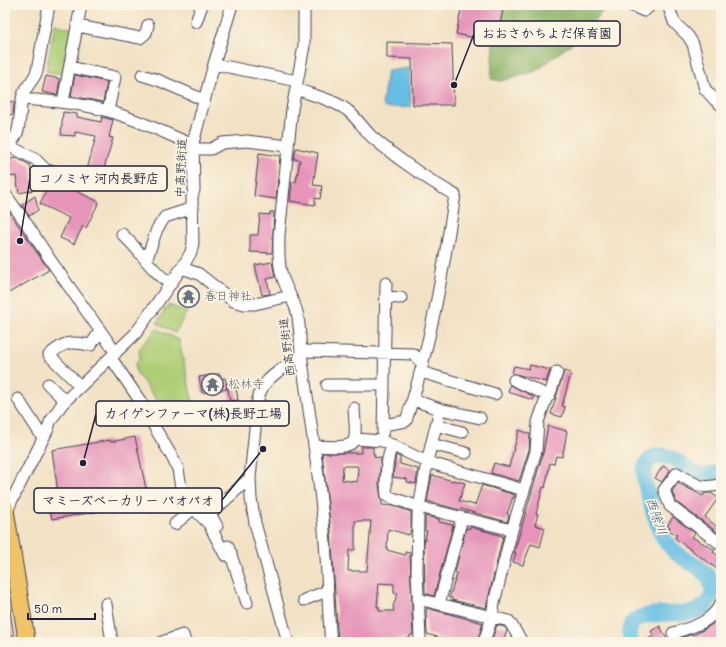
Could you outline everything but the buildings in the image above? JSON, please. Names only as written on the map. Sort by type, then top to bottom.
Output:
[{"type":"highway","points":[[5,513],[27,642]]},
{"type":"street","points":[[50,5],[35,78],[24,93],[22,99],[19,130],[7,144],[35,159],[46,170],[78,177]]},
{"type":"street","points":[[63,102],[81,5]]},
{"type":"street","points":[[196,22],[202,5]]},
{"type":"street","name":"中高野街道","points":[[114,356],[136,333],[182,268],[191,252],[193,243],[192,197],[194,190],[194,145],[204,100],[232,5]]},
{"type":"street","name":"西高野街道","points":[[304,5],[304,46],[288,146],[279,255],[281,273],[296,312],[300,337],[326,558],[331,642]]},
{"type":"street","points":[[630,5],[644,12],[651,5]]},
{"type":"street","points":[[668,5],[674,22],[688,36],[693,44],[705,89],[721,105]]},
{"type":"street","points":[[78,26],[140,38],[146,33],[148,25]]},
{"type":"street","points":[[214,64],[297,85],[347,110],[372,136],[393,153],[444,189],[455,195],[444,263],[422,368],[413,400],[406,421],[383,425]]},
{"type":"street","points":[[70,67],[115,77],[108,111]]},
{"type":"street","points":[[142,75],[158,80],[204,100]]},
{"type":"street","points":[[22,99],[63,102],[108,111],[135,120],[194,145],[197,149],[211,149],[222,143],[247,141],[288,146]]},
{"type":"street","points":[[5,194],[100,331],[171,455],[178,469],[181,488],[196,511],[209,524],[225,555],[231,553]]},
{"type":"street","points":[[146,261],[157,229],[165,218],[193,208]]},
{"type":"street","points":[[122,234],[133,244],[161,277],[171,284]]},
{"type":"street","points":[[182,268],[199,274],[232,301],[244,304],[255,304],[290,296]]},
{"type":"street","points":[[386,283],[383,425],[388,443],[389,457],[386,489],[387,496],[419,507],[512,530]]},
{"type":"street","points":[[386,297],[401,298]]},
{"type":"street","points":[[80,386],[49,355],[61,345],[72,343],[91,345],[100,331]]},
{"type":"street","points":[[288,642],[255,523],[251,499],[250,478],[258,399],[260,391],[269,378],[301,353],[314,351],[413,354],[422,368],[495,394]]},
{"type":"street","points":[[5,513],[50,422],[65,401],[114,356]]},
{"type":"street","points":[[484,642],[492,617],[512,530],[536,451],[538,422],[557,372]]},
{"type":"street","points":[[514,380],[548,396]]},
{"type":"street","points":[[48,384],[65,401]]},
{"type":"street","points":[[327,385],[384,386]]},
{"type":"street","points":[[18,399],[43,438]]},
{"type":"street","points":[[413,400],[440,409],[480,418]]},
{"type":"street","points":[[314,446],[341,447],[351,444],[355,439],[354,408]]},
{"type":"street","points":[[422,641],[418,599],[417,541],[419,507],[427,462],[440,409]]},
{"type":"street","points":[[436,425],[462,432]]},
{"type":"street","points":[[355,439],[388,443],[427,462],[524,490]]},
{"type":"street","points":[[431,444],[466,453]]},
{"type":"street","points":[[721,484],[711,488],[699,486],[677,473],[664,490],[670,506],[721,544]]},
{"type":"street","points":[[247,602],[231,553],[210,514],[250,478]]},
{"type":"street","points":[[175,524],[194,508]]},
{"type":"street","points":[[439,604],[462,518]]},
{"type":"street","points":[[304,600],[327,591]]},
{"type":"street","points":[[418,599],[509,621],[522,642]]},
{"type":"street","points":[[678,642],[673,633],[698,625],[717,612],[721,603]]},
{"type":"street","points":[[106,604],[112,642]]},
{"type":"street","points":[[162,642],[183,635],[185,642]]},
{"type":"green space","points":[[495,5],[607,5],[592,25],[575,41],[536,71],[500,81],[491,79]]},
{"type":"green space","points":[[55,24],[76,30],[67,75],[46,71]]},
{"type":"green space","points":[[168,305],[187,312],[175,333],[157,323]]},
{"type":"green space","points":[[157,329],[179,340],[194,408],[191,410],[180,412],[164,410],[136,372],[135,364],[140,359],[139,349]]},
{"type":"water","points":[[409,68],[411,107],[385,108],[382,105],[387,71]]},
{"type":"waterway","name":"西除川","points":[[631,642],[629,630],[633,622],[650,615],[697,611],[706,605],[712,594],[708,576],[698,567],[676,553],[664,538],[652,509],[646,488],[644,474],[646,465],[652,458],[661,456],[669,457],[692,472],[700,475],[710,475],[721,470]]},
{"type":"place","name":"おおさかちよだ保育園","points":[[454,85]]},
{"type":"place","name":"コノミヤ 河内長野店","points":[[20,241]]},
{"type":"place","name":"春日神社","points":[[189,296]]},
{"type":"place","name":"松林寺","points":[[213,384]]},
{"type":"place","name":"マミーズベーカリー パオパオ","points":[[263,449]]},
{"type":"place","name":"カイゲンファーマ(株)長野工場","points":[[83,463]]}]
